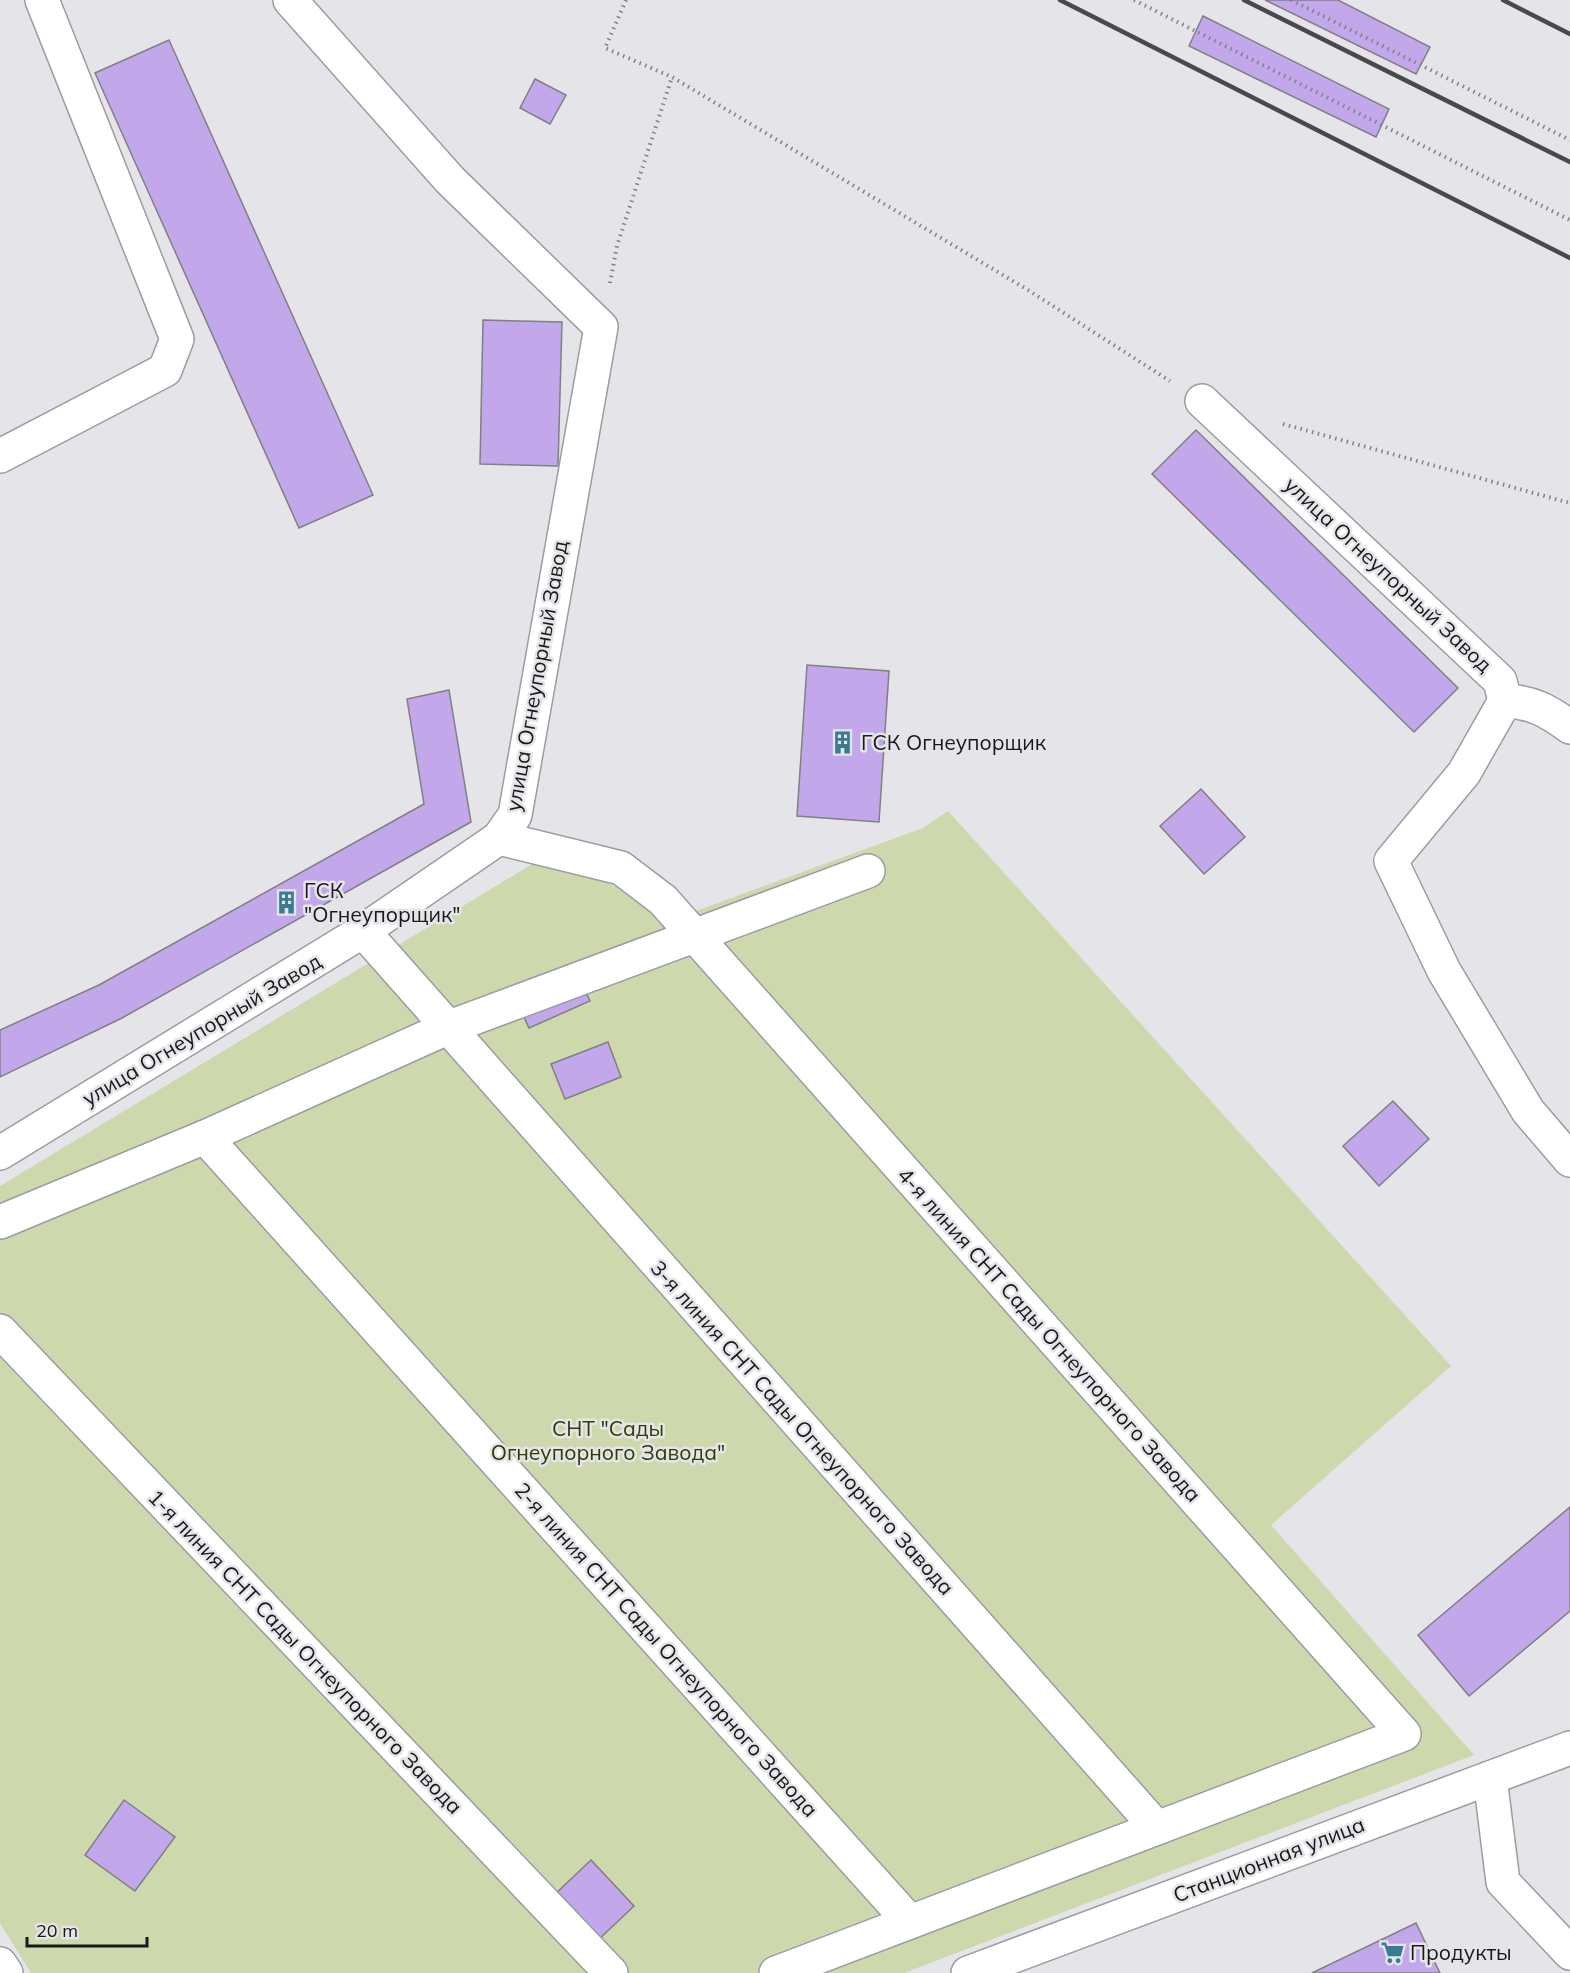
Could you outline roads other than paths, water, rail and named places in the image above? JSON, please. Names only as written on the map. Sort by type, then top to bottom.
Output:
[{"type":"street","points":[[0,456],[165,370],[177,339],[42,0]]},
{"type":"street","name":"улица Огнеупорный Завод","points":[[0,1153],[363,931],[499,838],[515,815],[601,327],[450,180],[291,0]]},
{"type":"street","name":"улица Огнеупорный Завод","points":[[1202,401],[1500,681],[1505,700]]},
{"type":"street","points":[[1570,727],[1544,708],[1526,702],[1505,700],[1464,773],[1390,861],[1444,971],[1522,1101],[1570,1160]]},
{"type":"street","name":"4-я линия СНТ Сады Огнеупорного Завода","points":[[499,838],[621,868],[663,900],[1404,1734],[1156,1828]]},
{"type":"street","points":[[0,1222],[205,1137],[447,1028],[868,871]]},
{"type":"street","name":"3-я линия СНТ Сады Огнеупорного Завода","points":[[363,931],[1156,1828]]},
{"type":"street","name":"2-я линия СНТ Сады Огнеупорного Завода","points":[[205,1137],[910,1922]]},
{"type":"street","name":"1-я линия СНТ Сады Огнеупорного Завода","points":[[0,1331],[611,1973]]},
{"type":"street","name":"Станционная улица","points":[[968,1973],[1570,1748]]},
{"type":"street","points":[[1490,1778],[1503,1882],[1570,1953]]},
{"type":"street","points":[[776,1973],[1156,1828]]},
{"type":"street","points":[[0,1964],[6,1973]]},
{"type":"railway","points":[[1060,0],[1570,258]]},
{"type":"railway","points":[[1244,0],[1570,162]]},
{"type":"railway","points":[[1503,0],[1570,34]]},
{"type":"place","name":"ГСК Огнеупорщик","points":[[843,743]]},
{"type":"place","name":"ГСК \"Огнеупорщик\"","points":[[286,903]]},
{"type":"place","name":"Продукты","points":[[1392,1953]]},
{"type":"park label","name":"СНТ \"Сады Огнеупорного Завода\"","points":[[608,1441]]}]
